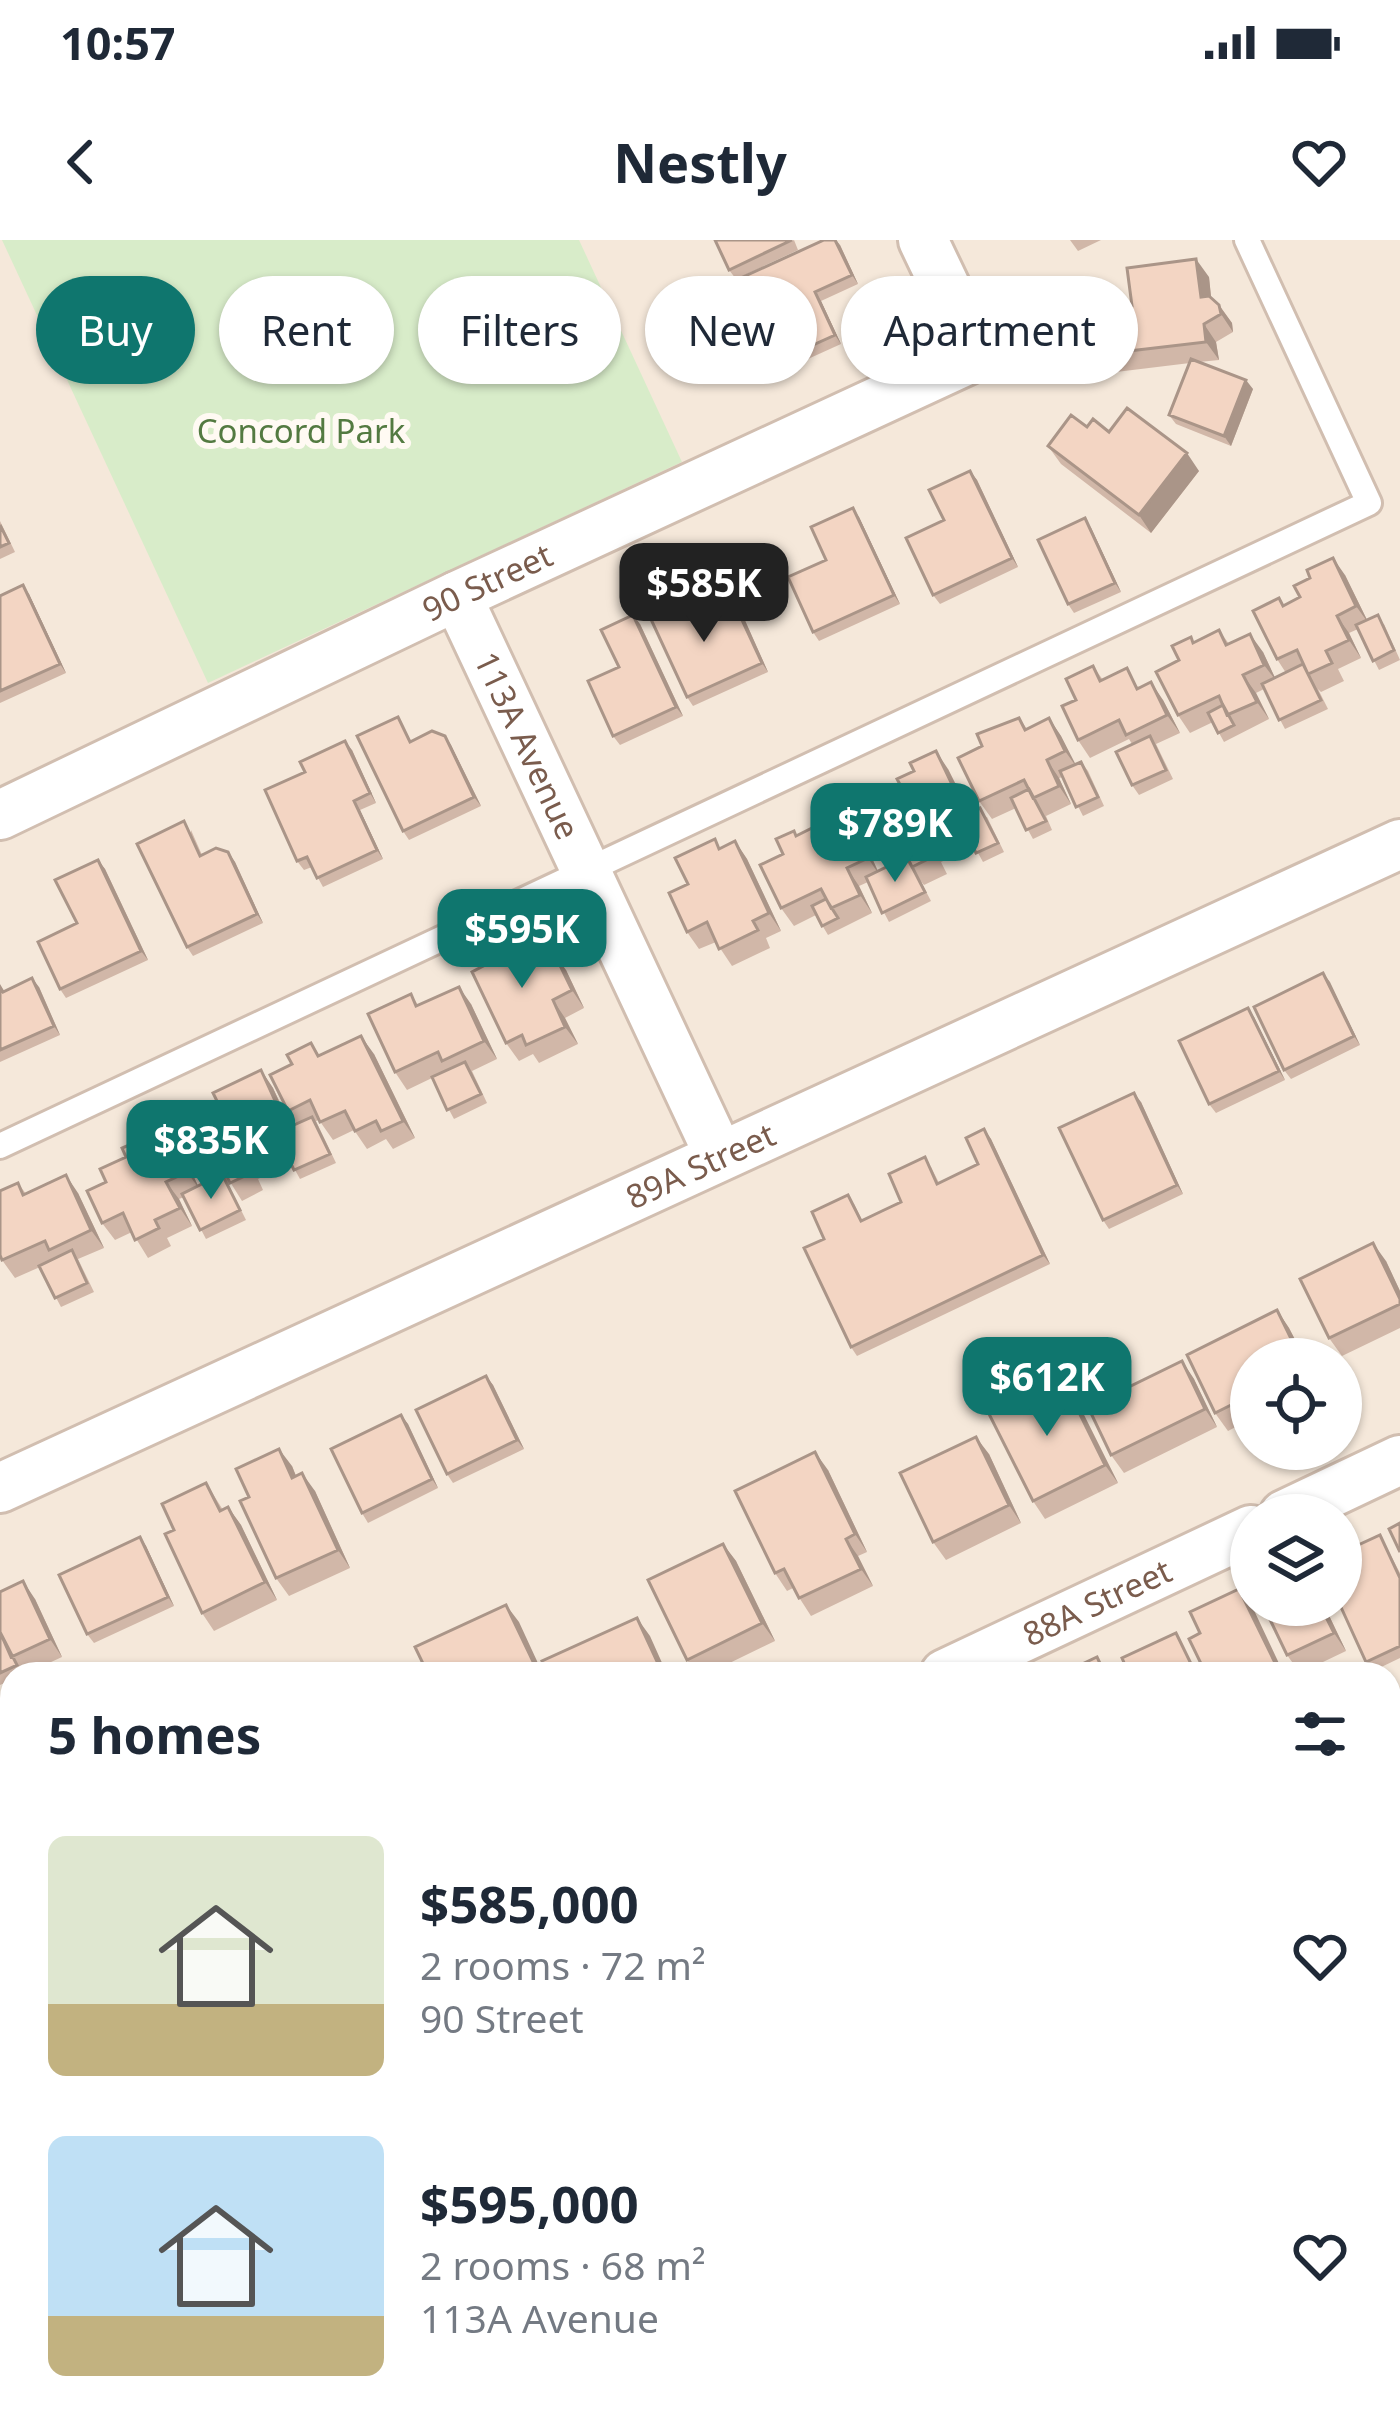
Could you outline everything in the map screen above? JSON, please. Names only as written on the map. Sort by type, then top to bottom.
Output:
[{"type":"street","name":"90 Street","points":[[0,815],[457,596],[978,355],[923,240]]},
{"type":"street","name":"113A Avenue","points":[[457,596],[719,1155]]},
{"type":"street","name":"89A Street","points":[[0,1488],[1400,844]]},
{"type":"street","points":[[1328,1494],[1400,1460]]},
{"type":"street","name":"88A Street","points":[[971,1662],[1230,1541]]},
{"type":"lane","points":[[0,1146],[1369,503],[1247,240]]},
{"type":"shaded area","points":[[0,240],[1400,240],[1400,1662],[0,1662]]},
{"type":"green space","name":"Concord Park","points":[[2,240],[579,240],[596,276],[418,276],[418,384],[621,384],[621,331],[682,462],[208,683],[69,384],[195,384],[195,276],[36,276],[36,313]]},
{"type":"building","points":[[715,240],[792,240],[729,270]]},
{"type":"building","points":[[824,240],[835,240],[852,275],[841,276],[817,291],[817,276],[745,276]]},
{"type":"building","points":[[1196,259],[1201,297],[1209,296],[1221,314],[1204,324],[1206,342],[1138,350],[1138,276],[1128,276],[1127,268]]},
{"type":"building","points":[[817,296],[835,335],[817,343]]},
{"type":"building","points":[[1191,359],[1246,380],[1224,436],[1169,415]]},
{"type":"building","points":[[1127,408],[1187,453],[1139,515],[1048,446],[1071,415],[1087,427],[1093,419],[1109,432]]},
{"type":"building","points":[[970,471],[1012,558],[933,595],[906,538],[944,520],[929,490]]},
{"type":"building","points":[[853,508],[894,595],[813,632],[788,577],[826,560],[811,527]]},
{"type":"building","points":[[1085,518],[1115,583],[1068,604],[1038,540]]},
{"type":"building","points":[[0,525],[9,543],[0,547]]},
{"type":"building","points":[[1333,558],[1356,606],[1337,616],[1349,640],[1326,651],[1332,663],[1308,674],[1297,650],[1277,659],[1253,611],[1279,598],[1283,606],[1300,597],[1294,586],[1310,578],[1307,570]]},
{"type":"building","points":[[23,585],[60,664],[0,691],[0,596]]},
{"type":"building","points":[[691,596],[703,622],[736,607],[762,663],[687,697],[649,615]]},
{"type":"building","points":[[633,615],[676,707],[613,736],[588,681],[619,667],[601,630]]},
{"type":"building","points":[[1378,615],[1394,650],[1373,661],[1356,625]]},
{"type":"building","points":[[1219,630],[1226,645],[1250,634],[1264,665],[1243,675],[1257,702],[1227,715],[1219,696],[1178,715],[1156,672],[1179,660],[1172,646],[1191,637],[1193,643]]},
{"type":"building","points":[[1303,664],[1321,700],[1279,720],[1262,684]]},
{"type":"building","points":[[1093,666],[1100,681],[1127,668],[1137,689],[1151,682],[1167,715],[1126,735],[1119,720],[1078,740],[1062,706],[1076,700],[1066,679]]},
{"type":"building","points":[[1223,705],[1234,725],[1218,733],[1208,713]]},
{"type":"building","points":[[398,717],[410,742],[432,731],[445,736],[474,797],[403,831],[357,736]]},
{"type":"building","points":[[1019,718],[1025,730],[1049,718],[1065,751],[1047,760],[1059,786],[1033,798],[1024,780],[979,801],[958,758],[982,746],[977,734]]},
{"type":"building","points":[[1150,736],[1166,770],[1132,785],[1116,752]]},
{"type":"building","points":[[345,741],[370,793],[354,801],[377,850],[317,878],[307,857],[297,861],[265,790],[305,772],[300,762]]},
{"type":"building","points":[[936,751],[959,799],[940,808],[952,833],[929,844],[934,856],[912,867],[899,843],[880,852],[856,804],[882,792],[886,799],[903,790],[897,779],[914,771],[910,763]]},
{"type":"building","points":[[1081,762],[1098,797],[1076,807],[1060,771]]},
{"type":"building","points":[[1029,789],[1046,821],[1026,830],[1011,798]]},
{"type":"building","points":[[980,808],[998,843],[976,853],[959,818]]},
{"type":"building","points":[[184,821],[200,856],[216,848],[228,852],[257,914],[187,947],[137,844]]},
{"type":"building","points":[[822,823],[830,838],[854,827],[868,858],[847,868],[860,895],[831,908],[821,889],[781,908],[760,865],[783,854],[776,839],[794,831],[796,836]]},
{"type":"building","points":[[715,839],[719,849],[735,841],[769,913],[753,921],[758,930],[719,949],[707,922],[687,932],[669,893],[688,884],[675,858]]},
{"type":"building","points":[[907,857],[925,892],[882,913],[866,877]]},
{"type":"building","points":[[98,860],[141,951],[60,989],[38,942],[77,923],[55,880]]},
{"type":"building","points":[[826,899],[838,918],[822,926],[812,906]]},
{"type":"building","points":[[523,935],[535,961],[554,953],[572,990],[553,1000],[565,1027],[526,1045],[522,1035],[506,1043],[472,972],[487,964],[483,954]]},
{"type":"building","points":[[1323,973],[1354,1036],[1284,1070],[1254,1007]]},
{"type":"building","points":[[32,978],[54,1026],[0,1050],[0,987],[3,992]]},
{"type":"building","points":[[459,987],[484,1041],[442,1061],[438,1052],[395,1072],[368,1014],[411,994],[416,1006]]},
{"type":"building","points":[[1248,1008],[1279,1071],[1209,1104],[1179,1041]]},
{"type":"building","points":[[361,1036],[403,1121],[381,1131],[376,1121],[355,1131],[345,1111],[320,1122],[310,1100],[288,1111],[270,1075],[292,1064],[287,1055],[311,1043],[318,1056]]},
{"type":"building","points":[[465,1062],[481,1094],[447,1110],[432,1077]]},
{"type":"building","points":[[261,1070],[281,1114],[255,1126],[267,1151],[245,1161],[251,1173],[230,1183],[218,1158],[195,1169],[174,1126],[219,1105],[213,1093]]},
{"type":"building","points":[[1134,1093],[1177,1185],[1103,1220],[1059,1128]]},
{"type":"building","points":[[312,1117],[330,1154],[294,1170],[276,1133]]},
{"type":"building","points":[[984,1129],[1043,1255],[851,1347],[804,1248],[824,1239],[812,1212],[848,1195],[861,1221],[901,1202],[889,1174],[925,1157],[937,1184],[978,1164],[966,1138]]},
{"type":"building","points":[[148,1137],[153,1149],[172,1140],[187,1172],[166,1182],[180,1208],[155,1220],[159,1228],[135,1240],[123,1213],[102,1223],[87,1191],[106,1182],[100,1169],[126,1157],[122,1148]]},
{"type":"building","points":[[222,1174],[240,1210],[200,1230],[182,1194]]},
{"type":"building","points":[[66,1175],[91,1230],[49,1250],[45,1241],[2,1260],[0,1191],[18,1183],[23,1195]]},
{"type":"building","points":[[1373,1243],[1400,1304],[1329,1338],[1300,1279]]},
{"type":"building","points":[[72,1250],[87,1283],[55,1298],[39,1266]]},
{"type":"building","points":[[1277,1310],[1291,1338],[1230,1338],[1230,1406],[1215,1413],[1187,1355]]},
{"type":"building","points":[[1182,1361],[1205,1409],[1111,1455],[1088,1407]]},
{"type":"building","points":[[486,1376],[517,1440],[447,1474],[416,1410]]},
{"type":"building","points":[[1062,1378],[1105,1465],[1033,1501],[989,1414]]},
{"type":"building","points":[[401,1415],[432,1479],[362,1513],[331,1449]]},
{"type":"building","points":[[976,1437],[1009,1505],[933,1542],[900,1473]]},
{"type":"building","points":[[279,1449],[292,1478],[302,1473],[338,1550],[276,1578],[240,1501],[249,1497],[236,1469]]},
{"type":"building","points":[[815,1452],[855,1534],[846,1539],[861,1569],[799,1598],[784,1569],[775,1573],[735,1491]]},
{"type":"building","points":[[206,1483],[220,1511],[228,1507],[265,1582],[202,1613],[165,1534],[174,1530],[162,1504]]},
{"type":"building","points":[[1400,1523],[1400,1552],[1389,1529]]},
{"type":"building","points":[[1380,1535],[1400,1578],[1400,1646],[1366,1662],[1350,1626],[1362,1626],[1362,1543]]},
{"type":"building","points":[[140,1537],[168,1597],[87,1634],[59,1575]]},
{"type":"building","points":[[723,1544],[762,1623],[687,1660],[648,1580]]},
{"type":"building","points":[[23,1581],[50,1639],[11,1657],[0,1632],[0,1592]]},
{"type":"building","points":[[1230,1593],[1230,1626],[1257,1626],[1275,1662],[1200,1662],[1189,1639],[1200,1633],[1190,1612]]},
{"type":"building","points":[[506,1605],[533,1662],[422,1662],[415,1647]]},
{"type":"building","points":[[637,1618],[657,1662],[542,1662]]},
{"type":"building","points":[[1273,1626],[1330,1626],[1334,1633],[1287,1655]]},
{"type":"building","points":[[0,1632],[15,1662],[0,1662]]},
{"type":"building","points":[[1176,1633],[1190,1662],[1124,1662],[1122,1658]]}]
